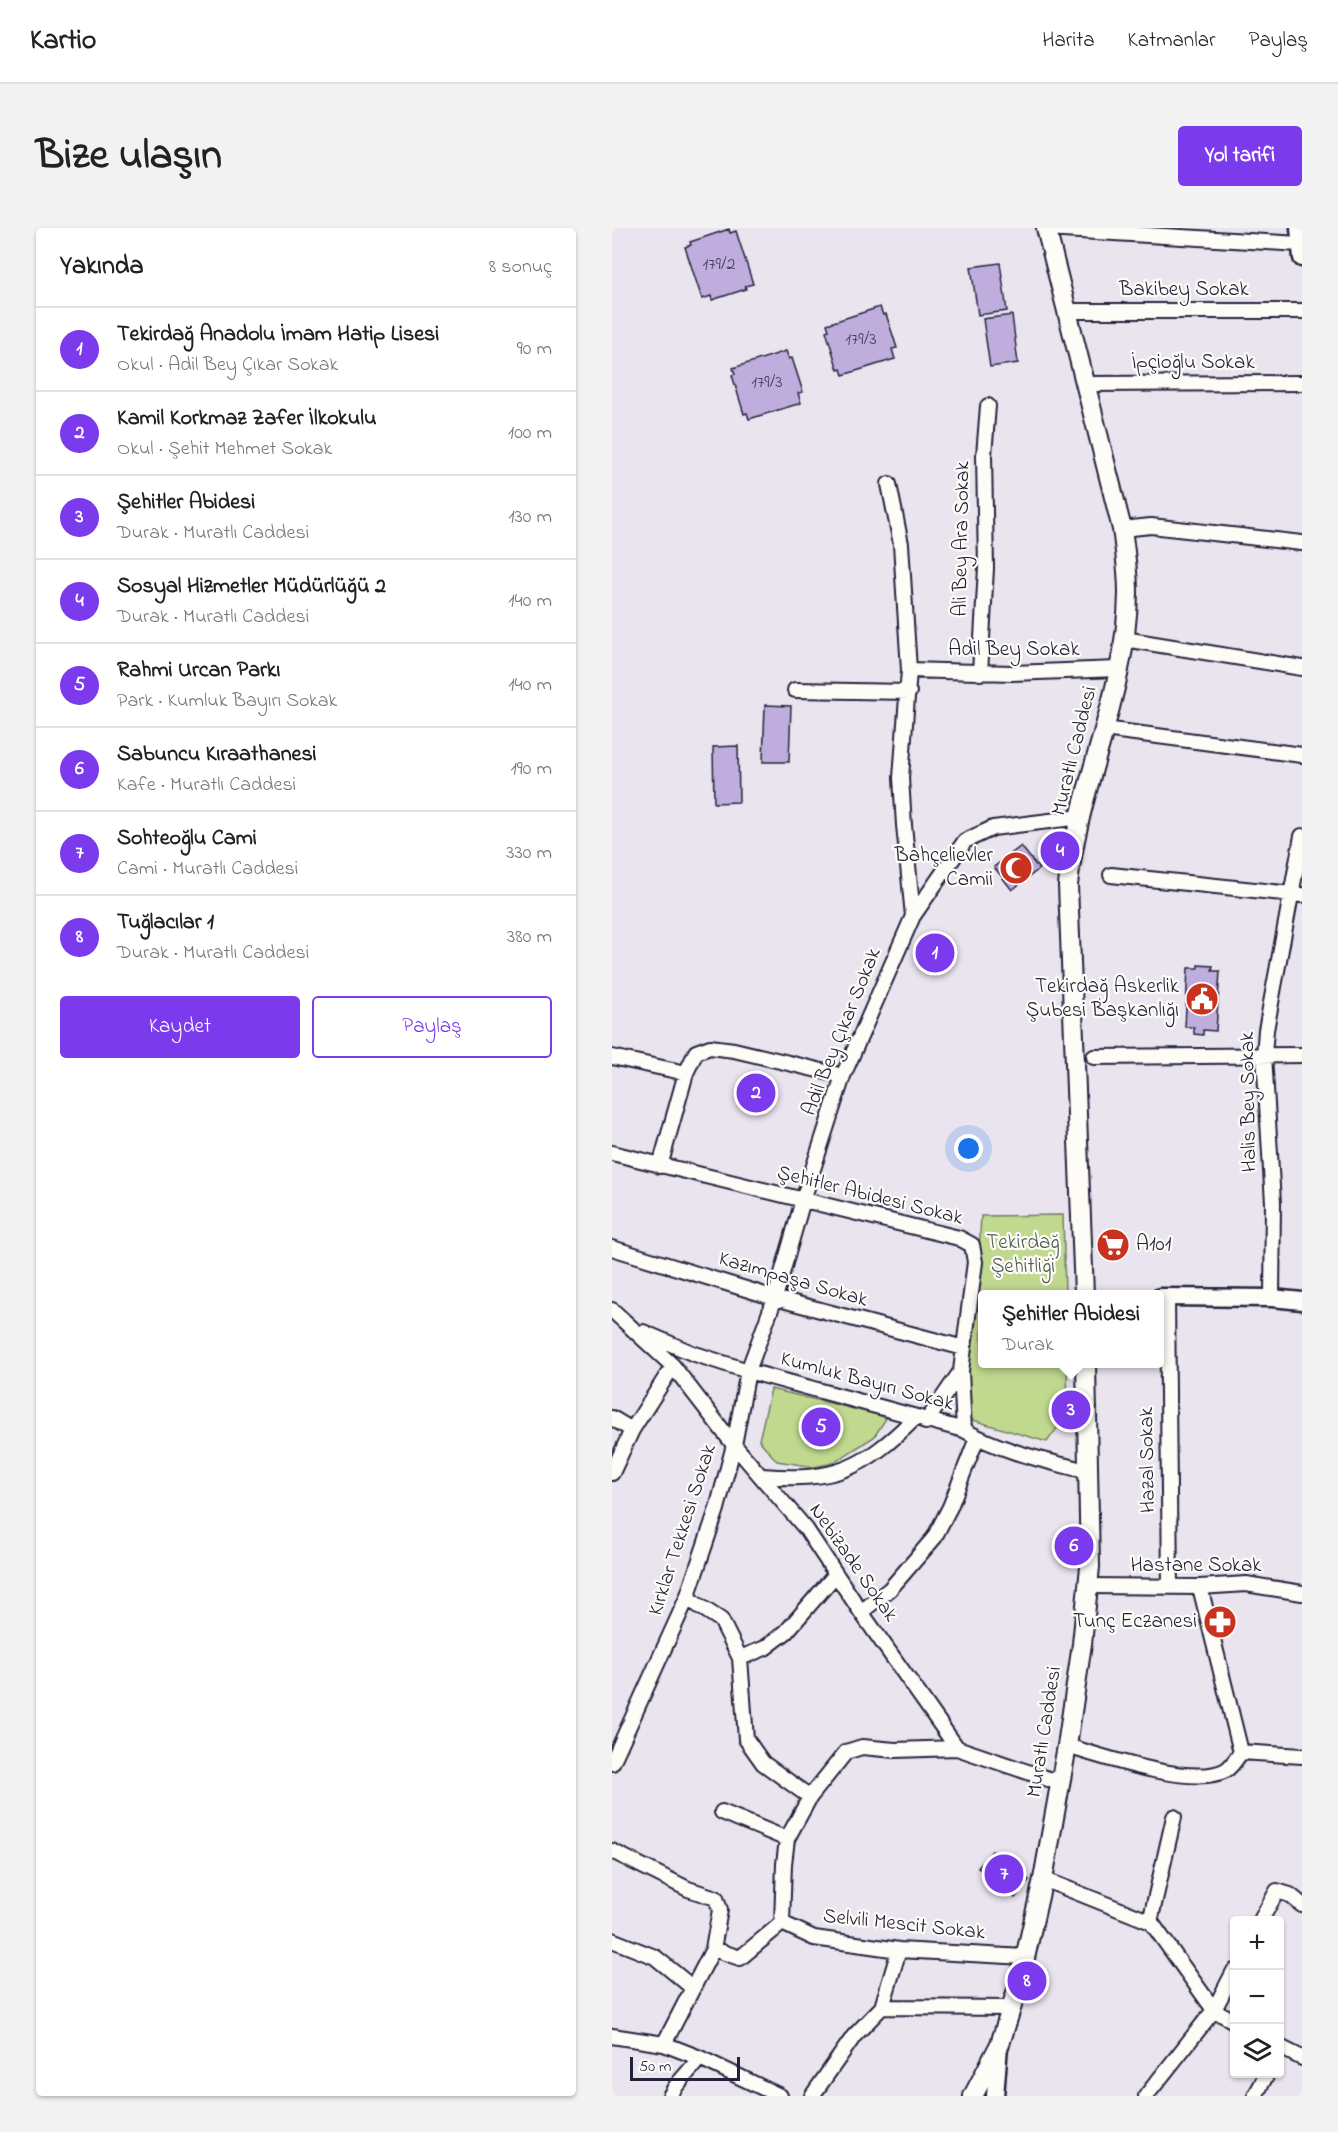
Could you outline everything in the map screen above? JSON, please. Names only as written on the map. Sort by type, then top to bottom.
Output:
[{"type":"main road","name":"Muratlı Caddesi","points":[[1046,228],[1122,529],[1127,562],[1128,595],[1124,639],[1073,852],[1068,885],[1084,1290]]},
{"type":"main road","name":"Muratlı Caddesi","points":[[973,2096],[1000,2044],[1012,2008],[1043,1879],[1067,1746],[1089,1586],[1086,1368]]},
{"type":"street","points":[[1046,228],[1300,243]]},
{"type":"street","name":"Bakibey Sokak","points":[[1066,311],[1302,311]]},
{"type":"street","name":"İpçioğlu Sokak","points":[[1084,384],[1302,383]]},
{"type":"street","name":"Ali Bey Ara Sokak","points":[[980,673],[986,568],[984,455],[988,406]]},
{"type":"street","name":"Adil Bey Çıkar Sokak","points":[[889,484],[901,544],[909,670],[902,778],[903,825],[913,916]]},
{"type":"street","points":[[1122,529],[1151,526],[1302,543]]},
{"type":"street","points":[[1124,639],[1302,668]]},
{"type":"street","name":"Adil Bey Sokak","points":[[909,670],[980,673],[1118,669]]},
{"type":"street","points":[[795,690],[909,692]]},
{"type":"street","points":[[1104,729],[1302,755]]},
{"type":"street","name":"Adil Bey Çıkar Sokak","points":[[748,1371],[776,1298],[803,1200],[843,1076],[913,916],[965,840],[993,828],[1081,817]]},
{"type":"street","name":"Halis Bey Sokak","points":[[1272,1298],[1273,1203],[1264,1055],[1266,1030],[1297,894],[1302,836]]},
{"type":"street","points":[[1111,876],[1297,894]]},
{"type":"street","points":[[660,1166],[686,1073],[696,1052],[710,1047],[734,1050],[843,1076]]},
{"type":"street","points":[[1094,1057],[1302,1055]]},
{"type":"street","points":[[612,1057],[686,1073]]},
{"type":"street","name":"Şehitler Abidesi Sokak","points":[[612,1153],[959,1238],[972,1245],[975,1262],[962,1371],[964,1431]]},
{"type":"street","name":"Kazımpaşa Sokak","points":[[612,1248],[776,1298],[964,1348]]},
{"type":"street","points":[[1164,1297],[1272,1298],[1302,1301]]},
{"type":"street","name":"Nebizade Sokak","points":[[612,1310],[673,1366],[734,1444],[806,1529],[861,1612],[957,1748]]},
{"type":"street","name":"Kumluk Bayırı Sokak","points":[[634,1329],[692,1353],[748,1371],[964,1431],[977,1438],[1089,1472]]},
{"type":"street","name":"Hazal Sokak","points":[[1164,1338],[1170,1586]]},
{"type":"street","points":[[612,1473],[632,1430],[673,1366]]},
{"type":"street","name":"Kırklar Tekkesi Sokak","points":[[612,1763],[617,1738],[687,1598],[717,1509],[734,1444],[748,1371]]},
{"type":"street","points":[[762,1476],[792,1479],[829,1475],[855,1466],[921,1420],[962,1371]]},
{"type":"street","points":[[612,1418],[632,1430]]},
{"type":"street","points":[[861,1612],[890,1589],[934,1538],[950,1507],[977,1438]]},
{"type":"street","points":[[740,1658],[765,1648],[786,1632],[836,1574]]},
{"type":"street","name":"Hastane Sokak","points":[[1089,1586],[1200,1587],[1246,1584],[1302,1593]]},
{"type":"street","points":[[1200,1587],[1242,1752]]},
{"type":"street","points":[[687,1598],[721,1620],[740,1658],[746,1739],[763,1763],[810,1797]]},
{"type":"street","points":[[1067,1746],[1140,1769],[1210,1776],[1228,1769],[1242,1752]]},
{"type":"street","points":[[712,1949],[740,1958],[782,1923],[787,1839],[810,1797],[846,1752],[862,1747],[895,1750],[957,1748],[1060,1783]]},
{"type":"street","points":[[1242,1752],[1302,1756]]},
{"type":"street","points":[[722,1812],[787,1839]]},
{"type":"street","points":[[1150,1922],[1174,1818]]},
{"type":"street","points":[[612,1851],[688,1889],[716,1898],[720,1910],[712,1949],[664,2044]]},
{"type":"street","points":[[1043,1879],[1150,1922],[1214,2010],[1230,2019]]},
{"type":"street","points":[[1263,1916],[1277,1891],[1290,1895],[1302,1905]]},
{"type":"street","name":"Selvili Mescit Sokak","points":[[782,1923],[814,1938],[899,1950],[1025,1957]]},
{"type":"street","points":[[612,1940],[655,1957],[693,1988]]},
{"type":"street","points":[[812,2096],[854,2036],[882,2007],[899,1950]]},
{"type":"street","points":[[1146,2096],[1214,2010],[1230,1979]]},
{"type":"street","points":[[882,2007],[1012,2008]]},
{"type":"street","points":[[612,2036],[664,2044],[700,2058],[780,2096]]},
{"type":"street","points":[[995,2096],[1000,2044]]},
{"type":"street","points":[[1284,2050],[1302,2058]]},
{"type":"street","points":[[670,2096],[676,2085],[700,2058]]},
{"type":"street","points":[[1255,2096],[1264,2078]]},
{"type":"green space","name":"Tekirdağ Şehitliği","points":[[1063,1215],[1065,1290],[978,1290],[978,1368],[1067,1368],[1068,1413],[1047,1442],[969,1419],[966,1391],[976,1304],[981,1216]]},
{"type":"green space","points":[[771,1389],[887,1417],[874,1437],[833,1463],[814,1467],[777,1461],[759,1440]]},
{"type":"building","points":[[729,229],[730,233],[736,231],[753,284],[745,286],[746,289],[712,300],[711,296],[702,299],[685,247],[691,245],[690,242]]},
{"type":"building","points":[[1000,263],[1007,311],[978,315],[971,267]]},
{"type":"building","points":[[880,307],[883,315],[886,314],[897,348],[892,349],[895,359],[843,375],[841,369],[838,370],[826,331],[829,330],[827,324]]},
{"type":"building","points":[[1012,315],[1018,363],[990,367],[983,319]]},
{"type":"building","points":[[786,351],[789,359],[792,358],[803,392],[798,393],[801,403],[749,419],[747,413],[744,414],[732,375],[735,374],[733,368]]},
{"type":"building","points":[[765,705],[791,706],[789,762],[763,762]]},
{"type":"building","points":[[738,746],[739,802],[714,803],[713,747]]},
{"type":"building","name":"Bahçelievler Camii","points":[[1021,846],[1039,869],[1012,890],[994,867]]},
{"type":"building","name":"Tekirdağ Askerlik Şubesi Başkanlığı","points":[[1198,965],[1213,966],[1212,971],[1220,971],[1216,1031],[1203,1030],[1203,1035],[1194,1034],[1194,1027],[1185,1027],[1188,968],[1198,968]]},
{"type":"building","points":[[992,1851],[1029,1880],[1015,1898],[978,1868]]},
{"type":"place","name":"Sosyal Hizmetler Müdürlüğü 2","points":[[1060,851]]},
{"type":"place","name":"Bahçelievler Camii","points":[[1016,868]]},
{"type":"place","name":"Tekirdağ Anadolu İmam Hatip Lisesi","points":[[935,953]]},
{"type":"place","name":"Tekirdağ Askerlik Şubesi Başkanlığı","points":[[1202,999]]},
{"type":"place","name":"Kamil Korkmaz Zafer İlkokulu","points":[[756,1093]]},
{"type":"place","name":"A101","points":[[1113,1245]]},
{"type":"place","name":"Şehitler Abidesi","points":[[1071,1410]]},
{"type":"place","name":"Rahmi Urcan Parkı","points":[[821,1427]]},
{"type":"place","name":"Sabuncu Kıraathanesi","points":[[1074,1546]]},
{"type":"place","name":"Tunç Eczanesi","points":[[1220,1622]]},
{"type":"place","name":"Sohteoğlu Cami","points":[[1004,1874]]},
{"type":"place","name":"Tuğlacılar 1","points":[[1027,1981]]}]
